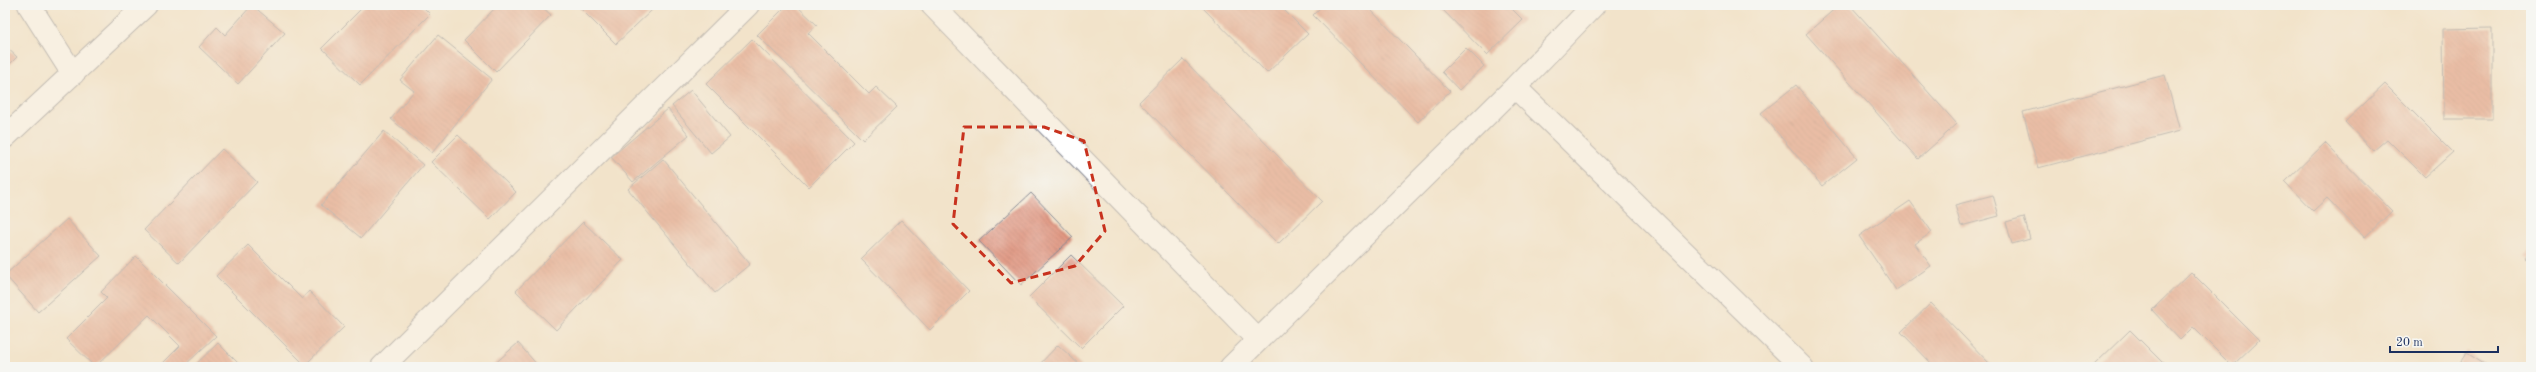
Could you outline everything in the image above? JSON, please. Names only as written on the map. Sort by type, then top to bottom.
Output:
[{"type":"street","points":[[29,5],[73,74]]},
{"type":"street","points":[[5,137],[146,5]]},
{"type":"street","points":[[382,367],[748,5]]},
{"type":"street","points":[[932,5],[1258,340]]},
{"type":"street","points":[[1230,367],[1516,87],[1594,5]]},
{"type":"street","points":[[1516,87],[1802,367]]},
{"type":"highlighted area","points":[[964,127],[1044,127],[1084,141],[1105,231],[1075,266],[1011,283],[953,224]]},
{"type":"building","points":[[252,5],[285,33],[238,84],[199,47],[217,27],[225,35]]},
{"type":"building","points":[[365,5],[421,5],[430,14],[360,85],[322,48]]},
{"type":"building","points":[[498,5],[540,5],[551,15],[496,72],[464,40]]},
{"type":"building","points":[[577,5],[648,5],[652,10],[616,44]]},
{"type":"building","points":[[787,5],[796,5],[817,25],[808,33],[869,94],[876,87],[897,107],[863,140],[757,35]]},
{"type":"building","points":[[1200,5],[1279,5],[1308,34],[1267,73]]},
{"type":"building","points":[[1323,5],[1366,5],[1450,91],[1418,122],[1313,15]]},
{"type":"building","points":[[1438,5],[1508,5],[1523,20],[1487,55]]},
{"type":"building","points":[[1839,5],[1850,5],[1957,124],[1918,159],[1806,34]]},
{"type":"building","points":[[2492,28],[2492,119],[2444,119],[2443,29]]},
{"type":"building","points":[[438,35],[492,79],[432,153],[391,119],[414,91],[400,80]]},
{"type":"building","points":[[752,39],[854,142],[809,187],[706,84]]},
{"type":"building","points":[[5,46],[17,57],[5,69]]},
{"type":"building","points":[[1466,48],[1484,66],[1459,90],[1442,72]]},
{"type":"building","points":[[1183,59],[1322,201],[1278,244],[1139,102]]},
{"type":"building","points":[[2165,75],[2180,131],[2038,168],[2023,112]]},
{"type":"building","points":[[2385,84],[2453,152],[2425,177],[2387,139],[2373,151],[2345,122]]},
{"type":"building","points":[[1796,85],[1857,158],[1822,186],[1761,113]]},
{"type":"building","points":[[691,90],[730,137],[711,153],[672,106]]},
{"type":"building","points":[[668,109],[689,135],[633,182],[611,157]]},
{"type":"building","points":[[384,131],[423,165],[361,238],[321,205]]},
{"type":"building","points":[[458,135],[516,192],[490,219],[431,162]]},
{"type":"building","points":[[2325,143],[2392,211],[2365,237],[2327,198],[2313,211],[2285,182]]},
{"type":"building","points":[[222,149],[257,182],[179,263],[144,230]]},
{"type":"building","points":[[663,159],[750,264],[715,293],[628,189]]},
{"type":"building","points":[[1031,193],[1073,237],[1021,285],[979,241]]},
{"type":"building","points":[[1993,195],[1999,216],[1961,226],[1955,205]]},
{"type":"building","points":[[1910,201],[1932,232],[1915,244],[1931,266],[1896,290],[1859,236]]},
{"type":"building","points":[[2024,217],[2030,239],[2012,244],[2006,222]]},
{"type":"building","points":[[67,219],[101,256],[38,312],[5,275]]},
{"type":"building","points":[[901,220],[969,291],[930,330],[861,259]]},
{"type":"building","points":[[583,222],[623,260],[556,330],[516,291]]},
{"type":"building","points":[[248,245],[302,299],[309,291],[344,327],[305,365],[216,276]]},
{"type":"building","points":[[2531,248],[2531,261],[2525,257]]},
{"type":"building","points":[[1071,255],[1123,306],[1081,348],[1029,297]]},
{"type":"building","points":[[136,256],[216,336],[183,367],[159,367],[180,346],[149,315],[95,367],[66,339],[107,298],[101,292]]},
{"type":"building","points":[[2191,272],[2259,340],[2232,366],[2193,327],[2180,340],[2152,310]]},
{"type":"building","points":[[1931,303],[1991,365],[1989,367],[1935,367],[1901,332]]},
{"type":"building","points":[[2130,330],[2167,367],[2092,367]]},
{"type":"building","points":[[218,343],[242,367],[193,367]]},
{"type":"building","points":[[518,343],[539,367],[491,367]]},
{"type":"building","points":[[1058,345],[1082,367],[1037,367]]},
{"type":"building","points":[[2467,352],[2490,367],[2457,367]]}]
